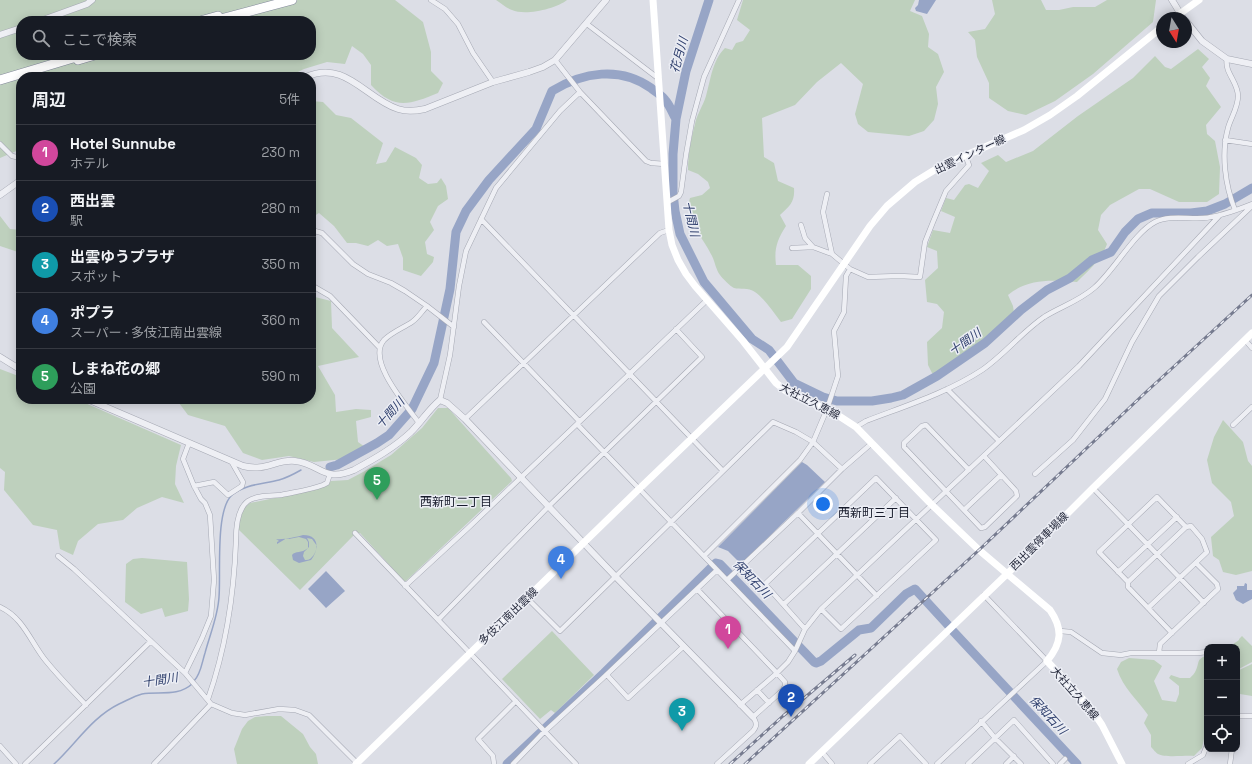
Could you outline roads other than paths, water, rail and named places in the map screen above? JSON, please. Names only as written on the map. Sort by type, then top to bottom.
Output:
[{"type":"highway","points":[[219,16],[278,0]]},
{"type":"highway","points":[[232,16],[292,0]]},
{"type":"highway","points":[[27,72],[66,60]]},
{"type":"highway","points":[[39,72],[78,60]]},
{"type":"highway","points":[[0,80],[16,75]]},
{"type":"highway","points":[[0,84],[16,79]]},
{"type":"main road","name":"大社立久恵線","points":[[653,0],[669,230],[672,245],[678,260],[695,286],[743,341],[764,370],[776,383],[786,390],[827,409],[856,427],[932,505],[1007,574],[1050,610],[1058,623],[1060,631],[1058,646],[1047,661],[1090,707],[1102,725],[1122,764]]},
{"type":"main road","points":[[1184,12],[1199,0]]},
{"type":"main road","name":"出雲インター線","points":[[764,370],[782,352],[800,330],[870,226],[887,206],[914,182],[940,166],[1024,130],[1050,115],[1077,96],[1156,32]]},
{"type":"main road","name":"西出雲停車場線","points":[[824,750],[1007,574],[1252,333]]},
{"type":"main road","name":"多伎江南出雲線","points":[[357,764],[640,488],[764,370]]},
{"type":"main road","points":[[809,764],[824,750]]},
{"type":"street","points":[[54,16],[87,4],[92,0]]},
{"type":"street","points":[[431,0],[444,9],[458,24],[473,53],[493,82]]},
{"type":"street","points":[[316,75],[325,73],[343,76],[354,81],[383,102],[397,109],[416,111],[434,106],[493,82],[529,72],[554,60],[587,24],[606,0]]},
{"type":"street","points":[[668,202],[679,196],[681,192],[692,121],[704,77],[739,0]]},
{"type":"street","points":[[1172,0],[1177,12]]},
{"type":"street","points":[[587,24],[659,79]]},
{"type":"street","points":[[1192,29],[1202,41],[1227,59],[1252,64]]},
{"type":"street","points":[[0,35],[16,30]]},
{"type":"street","points":[[1227,59],[1227,68],[1237,87],[1238,96],[1237,105],[1225,140],[1225,158],[1230,196],[1235,210]]},
{"type":"street","points":[[554,60],[580,92],[646,161],[665,164]]},
{"type":"street","points":[[99,404],[243,466],[254,468],[265,467],[287,461],[296,461],[302,462],[330,474],[340,475],[365,464],[400,442],[420,423],[440,400],[450,355],[459,286],[466,252],[496,188],[560,111],[580,92]]},
{"type":"street","points":[[1225,140],[1252,144]]},
{"type":"street","points":[[0,144],[12,156],[16,157]]},
{"type":"street","points":[[792,248],[813,247],[832,254],[850,270],[868,277],[920,277],[925,242],[946,191],[969,165],[965,155]]},
{"type":"street","points":[[0,195],[16,184]]},
{"type":"street","points":[[827,194],[823,212],[832,254]]},
{"type":"street","points":[[856,427],[866,421],[947,389],[984,369],[1044,318],[1094,288],[1109,273],[1133,242],[1154,223],[1162,219],[1171,218],[1204,218],[1220,215],[1252,205]]},
{"type":"street","points":[[1035,474],[1073,440],[1105,399],[1132,342],[1159,296],[1198,256],[1252,205]]},
{"type":"street","points":[[740,705],[788,662],[806,629],[821,609],[856,574],[946,492],[1079,366],[1220,215]]},
{"type":"street","points":[[481,219],[724,471]]},
{"type":"street","points":[[801,225],[805,238],[813,247]]},
{"type":"street","points":[[465,418],[660,233],[669,230]]},
{"type":"street","points":[[316,231],[322,233],[353,264],[368,274],[391,284],[427,306],[454,327]]},
{"type":"street","points":[[704,555],[795,465],[813,442],[827,409],[838,376],[834,331],[844,312],[846,276],[850,270]]},
{"type":"street","points":[[316,288],[330,296],[380,348]]},
{"type":"street","points":[[405,586],[707,300]]},
{"type":"street","points":[[420,423],[384,372],[380,362],[380,348],[383,341],[414,321],[427,306]]},
{"type":"street","points":[[484,322],[524,363],[604,452],[640,488],[671,523],[704,555],[795,651]]},
{"type":"street","points":[[438,620],[549,506],[702,357],[676,329]]},
{"type":"street","points":[[1245,340],[1252,348]]},
{"type":"street","points":[[0,357],[16,367]]},
{"type":"street","points":[[947,389],[999,441]]},
{"type":"street","points":[[440,400],[448,403],[465,418],[616,577],[753,717],[756,722],[756,727],[753,731],[717,764]]},
{"type":"street","points":[[1233,425],[1252,407]]},
{"type":"street","points":[[527,598],[560,631],[773,422],[796,432],[813,442],[842,469]]},
{"type":"street","points":[[969,470],[926,426],[922,426],[904,443],[904,447],[981,528],[985,527],[1017,496],[1016,491],[984,456]]},
{"type":"street","points":[[185,673],[208,627],[213,607],[214,580],[210,515],[205,502],[201,499],[194,486],[183,459],[189,443]]},
{"type":"street","points":[[727,580],[842,469],[872,443]]},
{"type":"street","points":[[194,486],[214,482],[228,495],[242,486],[243,482],[231,461]]},
{"type":"street","points":[[208,699],[222,654],[230,613],[235,574],[236,533],[239,515],[243,506],[252,499],[319,487],[327,483],[330,474]]},
{"type":"street","points":[[964,510],[1001,474]]},
{"type":"street","points":[[806,629],[765,584],[876,478],[936,540],[841,630],[821,609]]},
{"type":"street","points":[[1093,488],[1204,603]]},
{"type":"street","points":[[1172,633],[1128,587],[1128,582],[1099,552],[1157,497],[1186,527]]},
{"type":"street","points":[[784,604],[896,498]]},
{"type":"street","points":[[798,513],[877,596]]},
{"type":"street","points":[[1118,572],[1177,517]]},
{"type":"street","points":[[1128,582],[1186,527],[1191,526],[1202,539],[1207,552],[1148,608]]},
{"type":"street","points":[[355,533],[576,764]]},
{"type":"street","points":[[58,556],[74,569],[185,673],[211,704],[232,713],[245,715],[279,709],[295,710],[308,715],[357,764]]},
{"type":"street","points":[[1159,653],[1160,644],[1218,589],[1217,584],[1196,563]]},
{"type":"street","points":[[513,764],[545,732],[662,624],[717,570]]},
{"type":"street","points":[[697,589],[785,682],[786,686],[753,717]]},
{"type":"street","points":[[936,764],[1047,661],[984,595]]},
{"type":"street","points":[[0,607],[18,620],[47,662],[86,705]]},
{"type":"street","points":[[1060,631],[1071,632],[1102,653],[1121,655],[1131,653],[1204,652]]},
{"type":"street","points":[[26,764],[151,641]]},
{"type":"street","points":[[607,675],[628,698],[684,646]]},
{"type":"street","points":[[757,690],[769,703]]},
{"type":"street","points":[[494,764],[493,756],[478,739],[516,702]]},
{"type":"street","points":[[154,764],[211,704]]},
{"type":"street","points":[[1240,716],[1252,716]]},
{"type":"street","points":[[968,764],[1014,720],[1053,764]]},
{"type":"street","points":[[981,721],[995,738],[1021,764]]},
{"type":"street","points":[[870,764],[900,736],[926,764]]},
{"type":"street","points":[[0,746],[16,764]]},
{"type":"street","points":[[824,750],[832,764]]},
{"type":"street","points":[[1188,764],[1203,755],[1204,752]]},
{"type":"street","points":[[1230,764],[1232,752]]},
{"type":"street","points":[[1006,764],[1014,756]]},
{"type":"street","points":[[1060,764],[1065,759]]},
{"type":"water","points":[[919,0],[936,0],[927,14],[916,11],[915,8],[918,5]]},
{"type":"water","points":[[802,462],[825,482],[744,561],[738,561],[728,551],[718,547]]},
{"type":"water","points":[[303,535],[309,536],[315,540],[316,545],[312,539],[307,538],[309,542],[308,548],[308,542],[306,539],[299,537],[288,538]]},
{"type":"water","points":[[276,539],[286,539],[277,544],[279,541]]},
{"type":"water","points":[[308,548],[304,552],[303,556],[305,560],[312,558],[316,550],[316,552],[314,556],[311,560],[299,563],[293,560],[292,555]]},
{"type":"water","points":[[326,571],[345,591],[326,608],[308,589]]},
{"type":"water","points":[[1245,583],[1247,584],[1247,590],[1252,590],[1252,599],[1243,604],[1236,600],[1233,593],[1237,589],[1237,586],[1244,586]]},
{"type":"waterway","name":"十間川","points":[[709,0],[686,71],[676,119],[673,154],[673,193],[680,234],[704,282],[752,339],[769,350],[794,383],[823,397],[837,401],[872,401],[903,395],[937,376],[985,343],[1021,310],[1047,290],[1070,278],[1092,260],[1111,252],[1125,232],[1138,219],[1152,213],[1191,213],[1207,211],[1225,204],[1252,188]]},
{"type":"waterway","name":"十間川","points":[[330,467],[337,465],[389,435],[412,409],[434,363],[450,289],[456,232],[466,211],[489,180],[536,129],[552,91],[576,79],[602,74],[614,74],[639,81],[651,88],[668,104],[676,119]]},
{"type":"waterway","name":"十間川","points":[[194,681],[201,668],[217,611],[219,597],[221,528],[223,514],[227,503],[232,495],[237,491],[282,479],[301,470]]},
{"type":"waterway","name":"保知石川","points":[[507,764],[604,673],[716,563],[720,564],[816,663],[821,661],[859,630],[871,628],[906,594],[915,589],[948,625]]},
{"type":"waterway","name":"保知石川","points":[[952,630],[1077,764]]},
{"type":"waterway","name":"十間川","points":[[54,764],[100,716],[119,704],[142,694],[181,691],[192,684]]},
{"type":"railway","points":[[745,764],[979,550],[1145,393],[1252,295]]},
{"type":"railway","points":[[730,764],[783,716],[855,655]]},
{"type":"place","name":"しまね花の郷","points":[[377,500]]},
{"type":"place","name":"ポプラ","points":[[561,579]]},
{"type":"place","name":"Hotel Sunnube","points":[[728,649]]},
{"type":"place","name":"西出雲","points":[[791,717]]},
{"type":"place","name":"出雲ゆうプラザ","points":[[682,731]]},
{"type":"district","name":"西新町二丁目","points":[[456,502]]},
{"type":"district","name":"西新町三丁目","points":[[874,513]]},
{"type":"water label","name":"花月川","points":[[679,55]]}]
